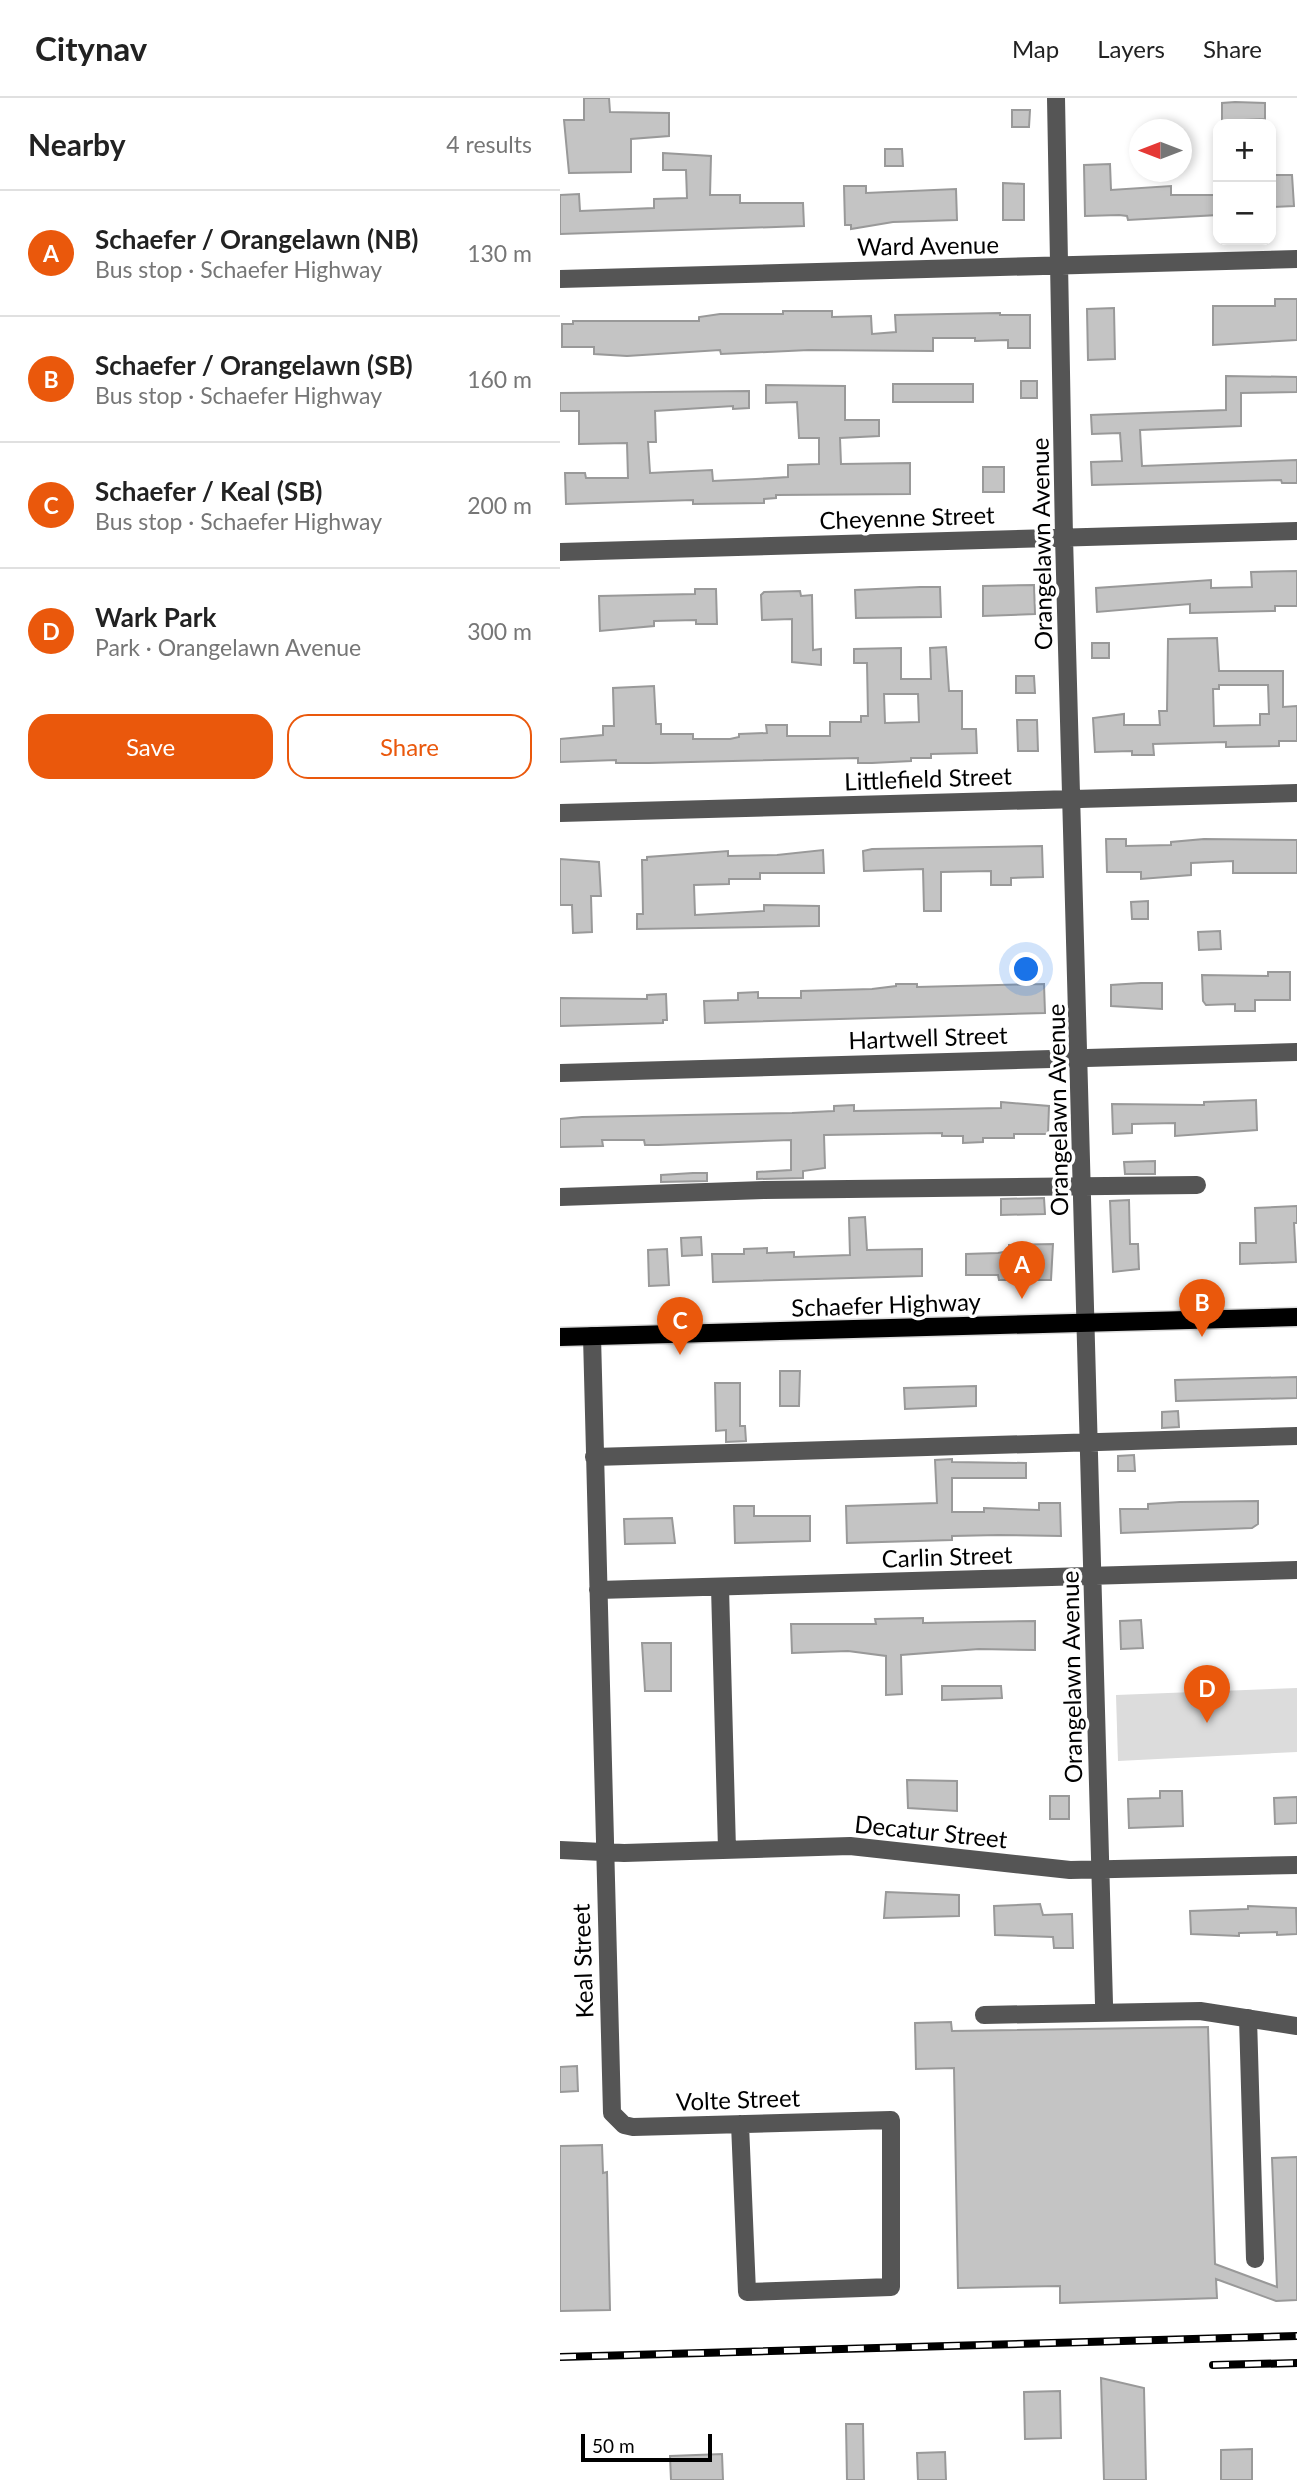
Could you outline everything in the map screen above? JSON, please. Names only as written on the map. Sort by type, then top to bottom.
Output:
[{"type":"main road","name":"Schaefer Highway","points":[[560,1337],[1297,1317]]},
{"type":"street","name":"Orangelawn Avenue","points":[[1056,98],[1064,537],[1081,1057],[1104,2004]]},
{"type":"street","name":"Ward Avenue","points":[[560,279],[1297,259]]},
{"type":"street","name":"Cheyenne Street","points":[[560,552],[1297,531]]},
{"type":"street","name":"Littlefield Street","points":[[560,813],[1297,793]]},
{"type":"street","name":"Hartwell Street","points":[[560,1073],[1297,1052]]},
{"type":"street","points":[[560,1197],[764,1190],[1197,1185]]},
{"type":"street","name":"Keal Street","points":[[592,1336],[611,2104],[617,2120]]},
{"type":"street","points":[[594,1457],[1297,1437]]},
{"type":"street","name":"Carlin Street","points":[[598,1590],[1297,1570]]},
{"type":"street","points":[[720,1587],[727,1850]]},
{"type":"street","name":"Decatur Street","points":[[560,1850],[727,1850],[850,1846],[1070,1870],[1297,1865]]},
{"type":"street","points":[[984,2015],[1200,2011],[1297,2026]]},
{"type":"street","points":[[1248,2018],[1255,2259]]},
{"type":"street","name":"Volte Street","points":[[617,2120],[633,2127],[862,2120],[891,2120],[891,2287],[747,2292],[740,2124]]},
{"type":"shaded area","points":[[1297,1688],[1297,1752],[1118,1761],[1116,1695]]},
{"type":"building","points":[[584,98],[609,98],[610,112],[669,113],[669,136],[631,139],[631,172],[569,173],[564,120],[584,120]]},
{"type":"building","points":[[1222,103],[1265,103],[1265,119],[1222,119]]},
{"type":"building","points":[[1012,110],[1030,110],[1029,127],[1012,127]]},
{"type":"building","points":[[885,149],[902,149],[903,166],[885,166]]},
{"type":"building","points":[[663,153],[711,156],[710,195],[740,195],[740,203],[803,203],[804,226],[560,234],[560,195],[579,194],[580,211],[654,208],[654,199],[687,198],[686,170],[663,170]]},
{"type":"building","points":[[1110,164],[1111,190],[1171,186],[1171,195],[1213,195],[1213,215],[1128,220],[1127,216],[1119,215],[1085,216],[1084,165]]},
{"type":"building","points":[[1276,175],[1292,175],[1294,206],[1276,207]]},
{"type":"building","points":[[1003,183],[1024,184],[1024,220],[1003,220]]},
{"type":"building","points":[[844,186],[866,186],[866,193],[956,189],[957,220],[893,222],[851,229],[851,225],[845,225]]},
{"type":"building","points":[[1275,299],[1297,299],[1297,340],[1213,345],[1213,306],[1275,306]]},
{"type":"building","points":[[1114,308],[1115,359],[1088,360],[1087,309]]},
{"type":"building","points":[[783,311],[832,311],[832,317],[871,316],[872,334],[896,332],[895,315],[1030,315],[1030,348],[1008,348],[1008,340],[975,341],[975,338],[933,338],[933,351],[809,350],[721,354],[720,350],[627,356],[594,354],[594,347],[562,347],[562,324],[573,324],[573,321],[699,321],[699,317],[720,314],[783,314]]},
{"type":"building","points":[[1226,376],[1297,377],[1297,392],[1241,393],[1241,426],[1140,430],[1142,466],[1297,460],[1297,483],[1282,483],[1281,480],[1092,485],[1091,462],[1122,461],[1120,433],[1092,434],[1091,415],[1226,410]]},
{"type":"building","points":[[1021,381],[1037,381],[1037,398],[1021,398]]},
{"type":"building","points":[[893,384],[973,384],[973,402],[893,402]]},
{"type":"building","points":[[766,385],[845,386],[845,420],[879,420],[879,436],[840,438],[841,464],[910,463],[910,494],[776,495],[776,498],[764,499],[764,503],[693,504],[693,500],[566,504],[565,473],[585,473],[586,478],[628,478],[627,443],[579,444],[579,411],[560,411],[560,393],[749,391],[749,408],[733,409],[733,406],[655,411],[656,442],[648,442],[650,473],[712,470],[713,481],[756,479],[788,477],[788,465],[819,464],[819,438],[799,438],[797,402],[766,403]]},
{"type":"building","points":[[983,467],[1004,467],[1004,492],[983,492]]},
{"type":"building","points":[[1297,571],[1297,606],[1275,606],[1275,611],[1190,613],[1190,604],[1097,612],[1096,588],[1211,580],[1211,588],[1252,587],[1251,572]]},
{"type":"building","points":[[1034,585],[1035,614],[983,616],[983,586]]},
{"type":"building","points":[[940,587],[941,617],[856,618],[855,590]]},
{"type":"building","points":[[695,589],[716,589],[717,624],[696,624],[696,620],[654,621],[654,626],[600,631],[599,596],[695,594]]},
{"type":"building","points":[[800,591],[801,596],[812,595],[813,650],[821,649],[821,665],[792,662],[792,619],[762,620],[761,595],[764,592]]},
{"type":"building","points":[[1217,638],[1219,671],[1283,671],[1283,707],[1297,706],[1297,741],[1279,741],[1279,746],[1226,747],[1226,742],[1153,744],[1154,755],[1132,755],[1132,751],[1095,752],[1093,718],[1124,714],[1124,725],[1160,725],[1159,711],[1167,711],[1168,639]],"holes":[[[1219,685],[1268,685],[1269,714],[1260,714],[1260,725],[1214,726],[1213,689],[1219,689]]]},
{"type":"building","points":[[1092,643],[1109,643],[1109,658],[1092,658]]},
{"type":"building","points":[[946,647],[949,691],[962,691],[962,729],[976,729],[977,753],[931,754],[931,758],[872,763],[858,763],[858,758],[649,763],[616,763],[616,760],[560,762],[560,739],[603,735],[603,726],[614,726],[613,688],[654,686],[656,724],[661,724],[661,734],[693,734],[693,739],[730,739],[739,737],[739,734],[767,733],[766,725],[787,725],[787,736],[830,736],[830,722],[861,722],[861,716],[868,716],[867,663],[854,663],[854,649],[901,648],[901,679],[931,679],[930,648]],"holes":[[[884,694],[918,694],[919,722],[885,723]]]},
{"type":"building","points":[[1016,676],[1034,676],[1035,693],[1016,693]]},
{"type":"building","points":[[1017,720],[1037,720],[1038,751],[1018,751]]},
{"type":"building","points":[[1106,839],[1126,839],[1126,846],[1171,845],[1171,842],[1204,839],[1297,840],[1297,873],[1233,873],[1233,861],[1191,863],[1191,875],[1141,879],[1141,872],[1107,872]]},
{"type":"building","points":[[1042,846],[1043,877],[1011,878],[1011,885],[991,885],[991,871],[941,872],[941,911],[924,911],[923,869],[864,871],[863,851],[872,849]]},
{"type":"building","points":[[823,850],[824,873],[760,873],[760,879],[729,879],[729,884],[694,885],[695,915],[764,911],[764,905],[819,906],[819,926],[637,929],[637,914],[643,914],[642,860],[647,860],[647,857],[728,851],[728,856],[777,855]]},
{"type":"building","points":[[560,859],[599,862],[601,896],[591,896],[592,932],[573,933],[572,905],[560,905]]},
{"type":"building","points":[[1148,901],[1148,919],[1132,919],[1131,902]]},
{"type":"building","points":[[1220,931],[1221,949],[1199,950],[1198,932]]},
{"type":"building","points":[[1268,972],[1290,972],[1290,1000],[1255,1000],[1255,1011],[1235,1011],[1235,1004],[1206,1005],[1203,1001],[1202,975],[1268,976]]},
{"type":"building","points":[[1162,983],[1162,1009],[1111,1006],[1111,985]]},
{"type":"building","points":[[896,984],[917,984],[917,987],[1044,984],[1045,1013],[705,1023],[704,1001],[738,1000],[738,993],[758,992],[758,998],[801,998],[801,991],[872,989]]},
{"type":"building","points":[[666,994],[667,1020],[663,1020],[663,1023],[560,1026],[560,998],[647,999],[647,995]]},
{"type":"building","points":[[1256,1100],[1257,1130],[1175,1136],[1175,1123],[1132,1124],[1132,1133],[1113,1134],[1112,1104],[1204,1105],[1204,1102]]},
{"type":"building","points":[[1001,1102],[1049,1106],[1048,1134],[1014,1134],[1014,1138],[983,1138],[983,1142],[963,1143],[963,1136],[942,1136],[942,1133],[824,1135],[825,1168],[803,1171],[803,1178],[757,1179],[757,1172],[791,1170],[791,1140],[645,1145],[644,1140],[602,1140],[603,1146],[560,1147],[560,1119],[834,1111],[834,1106],[854,1105],[854,1111],[1001,1108]]},
{"type":"building","points":[[1155,1161],[1155,1174],[1125,1174],[1124,1162]]},
{"type":"building","points":[[707,1173],[707,1181],[661,1182],[661,1175]]},
{"type":"building","points":[[1044,1198],[1045,1214],[1001,1215],[1001,1199]]},
{"type":"building","points":[[1129,1200],[1130,1244],[1138,1244],[1139,1269],[1113,1272],[1110,1201]]},
{"type":"building","points":[[1297,1206],[1297,1223],[1294,1223],[1296,1262],[1240,1264],[1240,1243],[1256,1243],[1255,1208]]},
{"type":"building","points":[[865,1217],[867,1250],[922,1249],[922,1276],[713,1282],[712,1254],[744,1254],[744,1249],[767,1248],[767,1253],[794,1252],[794,1257],[850,1255],[849,1218]]},
{"type":"building","points":[[701,1237],[702,1255],[682,1256],[681,1238]]},
{"type":"building","points":[[1053,1244],[1051,1280],[999,1280],[998,1275],[966,1275],[966,1254],[1009,1251],[1009,1245]]},
{"type":"building","points":[[667,1249],[669,1285],[649,1286],[648,1250]]},
{"type":"building","points":[[780,1371],[800,1371],[799,1406],[780,1406]]},
{"type":"building","points":[[1297,1377],[1297,1398],[1176,1401],[1175,1380]]},
{"type":"building","points":[[715,1383],[740,1383],[740,1426],[745,1426],[746,1441],[726,1442],[726,1430],[716,1431]]},
{"type":"building","points":[[976,1386],[976,1406],[905,1409],[904,1388]]},
{"type":"building","points":[[1178,1411],[1179,1427],[1162,1428],[1162,1412]]},
{"type":"building","points":[[1134,1455],[1135,1471],[1118,1471],[1118,1456]]},
{"type":"building","points":[[952,1459],[952,1462],[1026,1463],[1026,1478],[952,1478],[952,1512],[984,1512],[984,1508],[1039,1510],[1039,1503],[1060,1503],[1061,1536],[952,1536],[952,1540],[847,1543],[846,1506],[937,1503],[935,1460]]},
{"type":"building","points":[[1258,1501],[1258,1524],[1252,1528],[1121,1533],[1120,1509],[1148,1509],[1148,1504],[1180,1502]]},
{"type":"building","points":[[734,1506],[754,1506],[754,1516],[810,1516],[810,1541],[735,1543]]},
{"type":"building","points":[[672,1518],[675,1543],[625,1544],[624,1519]]},
{"type":"building","points":[[923,1618],[923,1623],[1035,1621],[1035,1650],[979,1649],[901,1655],[902,1694],[886,1695],[886,1656],[848,1651],[792,1653],[791,1624],[876,1624],[875,1619]]},
{"type":"building","points":[[1141,1620],[1143,1648],[1121,1649],[1120,1621]]},
{"type":"building","points":[[642,1643],[671,1643],[671,1691],[645,1691]]},
{"type":"building","points":[[942,1686],[1001,1686],[1002,1698],[942,1700]]},
{"type":"building","points":[[907,1780],[957,1781],[957,1811],[908,1808]]},
{"type":"building","points":[[1160,1791],[1182,1791],[1183,1826],[1129,1828],[1128,1799],[1160,1798]]},
{"type":"building","points":[[1050,1796],[1069,1796],[1069,1819],[1050,1819]]},
{"type":"building","points":[[1297,1797],[1297,1823],[1275,1824],[1274,1798]]},
{"type":"building","points":[[886,1892],[959,1895],[959,1916],[884,1918]]},
{"type":"building","points":[[1040,1904],[1043,1915],[1072,1914],[1073,1948],[1054,1948],[1053,1937],[995,1935],[994,1906]]},
{"type":"building","points":[[1248,1906],[1296,1908],[1297,1934],[1191,1934],[1190,1911],[1248,1909]]},
{"type":"building","points":[[951,2022],[952,2031],[1208,2027],[1215,2264],[1277,2287],[1272,2158],[1297,2157],[1297,2300],[1276,2301],[1216,2279],[1217,2298],[1060,2303],[1060,2286],[958,2288],[954,2068],[916,2069],[915,2023]]},
{"type":"building","points":[[577,2066],[578,2091],[560,2092],[560,2067]]},
{"type":"building","points":[[602,2145],[603,2173],[607,2172],[610,2310],[560,2311],[560,2146]]},
{"type":"building","points":[[1101,2378],[1144,2388],[1146,2480],[1104,2480]]},
{"type":"building","points":[[1060,2391],[1061,2438],[1025,2439],[1024,2392]]},
{"type":"building","points":[[846,2424],[863,2424],[864,2480],[847,2480]]},
{"type":"building","points":[[1252,2449],[1252,2480],[1221,2480],[1221,2450]]},
{"type":"building","points":[[945,2452],[946,2480],[918,2480],[917,2453]]},
{"type":"building","points":[[722,2454],[723,2480],[671,2480],[670,2456]]},
{"type":"railway","points":[[560,2357],[1297,2336]]},
{"type":"railway","points":[[1213,2365],[1297,2363]]},
{"type":"place","name":"Schaefer / Orangelawn (NB)","points":[[1022,1299]]},
{"type":"place","name":"Schaefer / Orangelawn (SB)","points":[[1202,1337]]},
{"type":"place","name":"Schaefer / Keal (SB)","points":[[680,1355]]},
{"type":"place","name":"Wark Park","points":[[1207,1723]]}]
